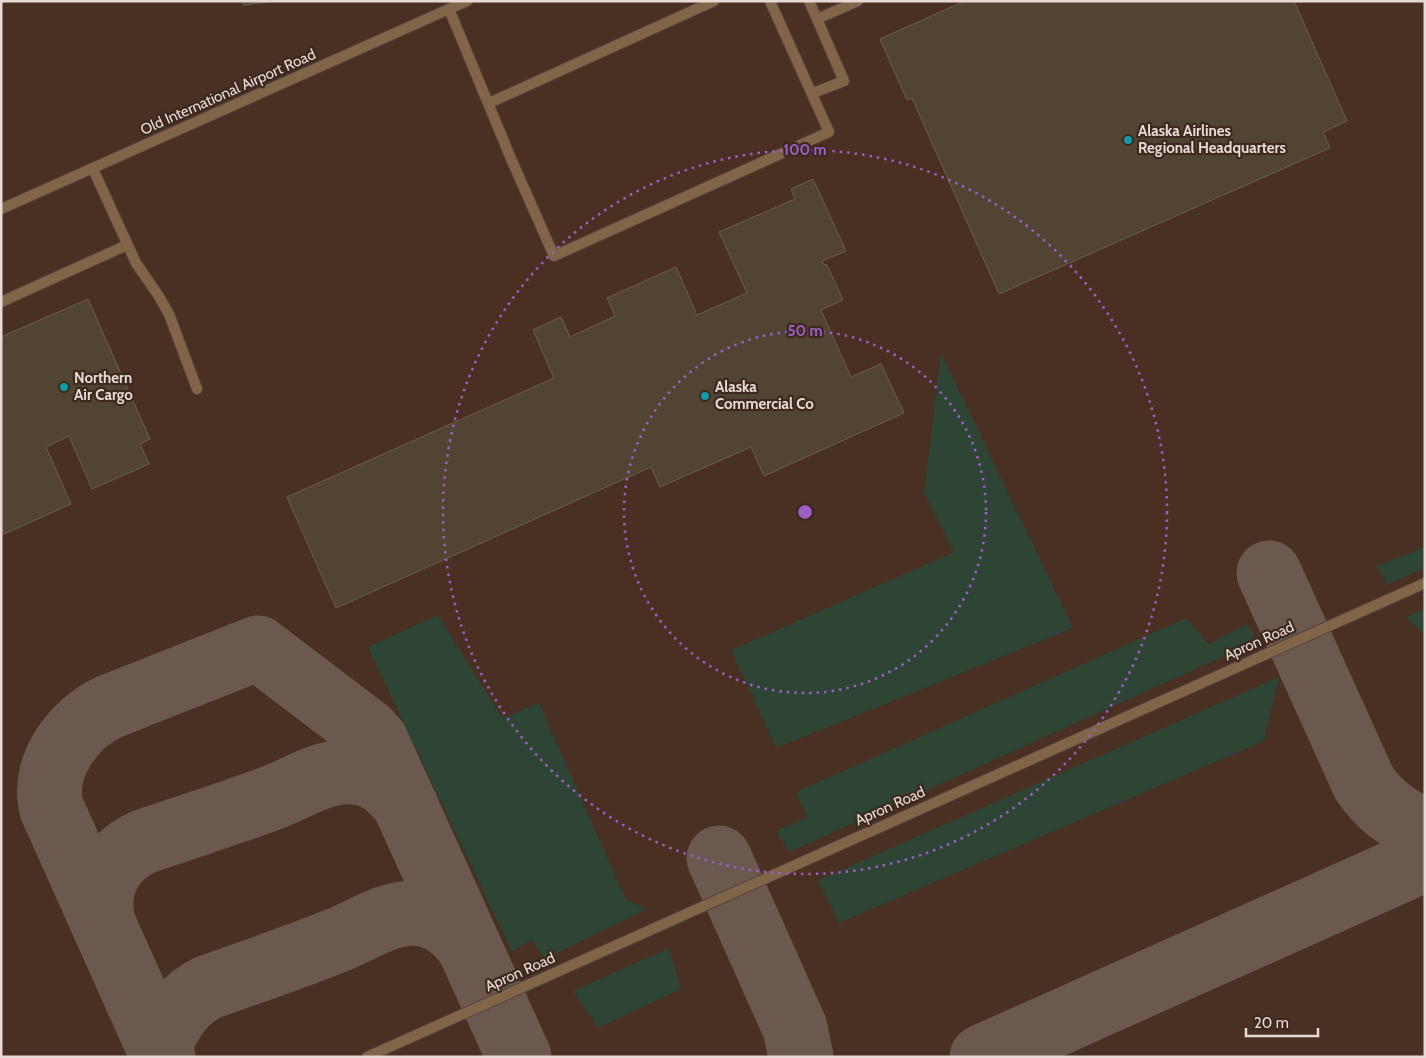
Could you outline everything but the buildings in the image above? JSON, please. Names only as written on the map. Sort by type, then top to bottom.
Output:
[{"type":"street","name":"Old International Airport Road","points":[[1,209],[467,1]]},
{"type":"street","points":[[489,103],[714,1]]},
{"type":"street","points":[[449,10],[554,256],[829,132],[770,1]]},
{"type":"street","points":[[809,1],[844,81],[813,93]]},
{"type":"street","points":[[817,19],[858,1]]},
{"type":"street","points":[[93,169],[139,270],[166,307],[197,389]]},
{"type":"street","points":[[1,302],[127,245]]},
{"type":"street","name":"Apron Road","points":[[367,1057],[1425,584]]},
{"type":"shaded area","points":[[1,1],[1425,1],[1425,1057],[1,1057]]},
{"type":"green space","points":[[941,353],[1073,628],[776,748],[731,650],[954,552],[924,493]]},
{"type":"green space","points":[[1425,547],[1425,568],[1387,585],[1377,566]]},
{"type":"green space","points":[[1425,609],[1425,635],[1406,617]]},
{"type":"green space","points":[[438,615],[502,718],[539,703],[626,900],[647,909],[545,959],[531,940],[512,952],[368,647]]},
{"type":"green space","points":[[1186,618],[1209,644],[1247,624],[1258,641],[789,852],[776,831],[807,817],[796,792]]},
{"type":"green space","points":[[1279,677],[1264,741],[839,923],[818,880]]},
{"type":"green space","points":[[669,948],[681,989],[598,1028],[573,991]]},
{"type":"taxiway","points":[[1269,573],[1364,783],[1390,811],[1407,822],[1425,829]]},
{"type":"taxiway","points":[[163,1057],[52,809],[51,778],[56,762],[72,735],[96,714],[109,707],[258,648],[367,731],[376,741],[519,1057]]},
{"type":"taxiway","points":[[103,923],[101,898],[103,886],[108,875],[122,856],[131,848],[143,842],[274,797],[333,773],[363,773],[378,779],[396,793],[406,806]]},
{"type":"taxiway","points":[[719,858],[795,1028],[801,1057]]},
{"type":"taxiway","points":[[982,1057],[1425,859]]},
{"type":"taxiway","points":[[158,1046],[178,1012],[199,992],[345,937],[384,919],[414,913],[430,916],[451,927],[468,945]]},
{"type":"place","name":"Alaska Airlines Regional Headquarters","points":[[1128,140]]},
{"type":"place","name":"Northern Air Cargo","points":[[64,387]]},
{"type":"place","name":"Alaska Commercial Co","points":[[705,396]]}]
